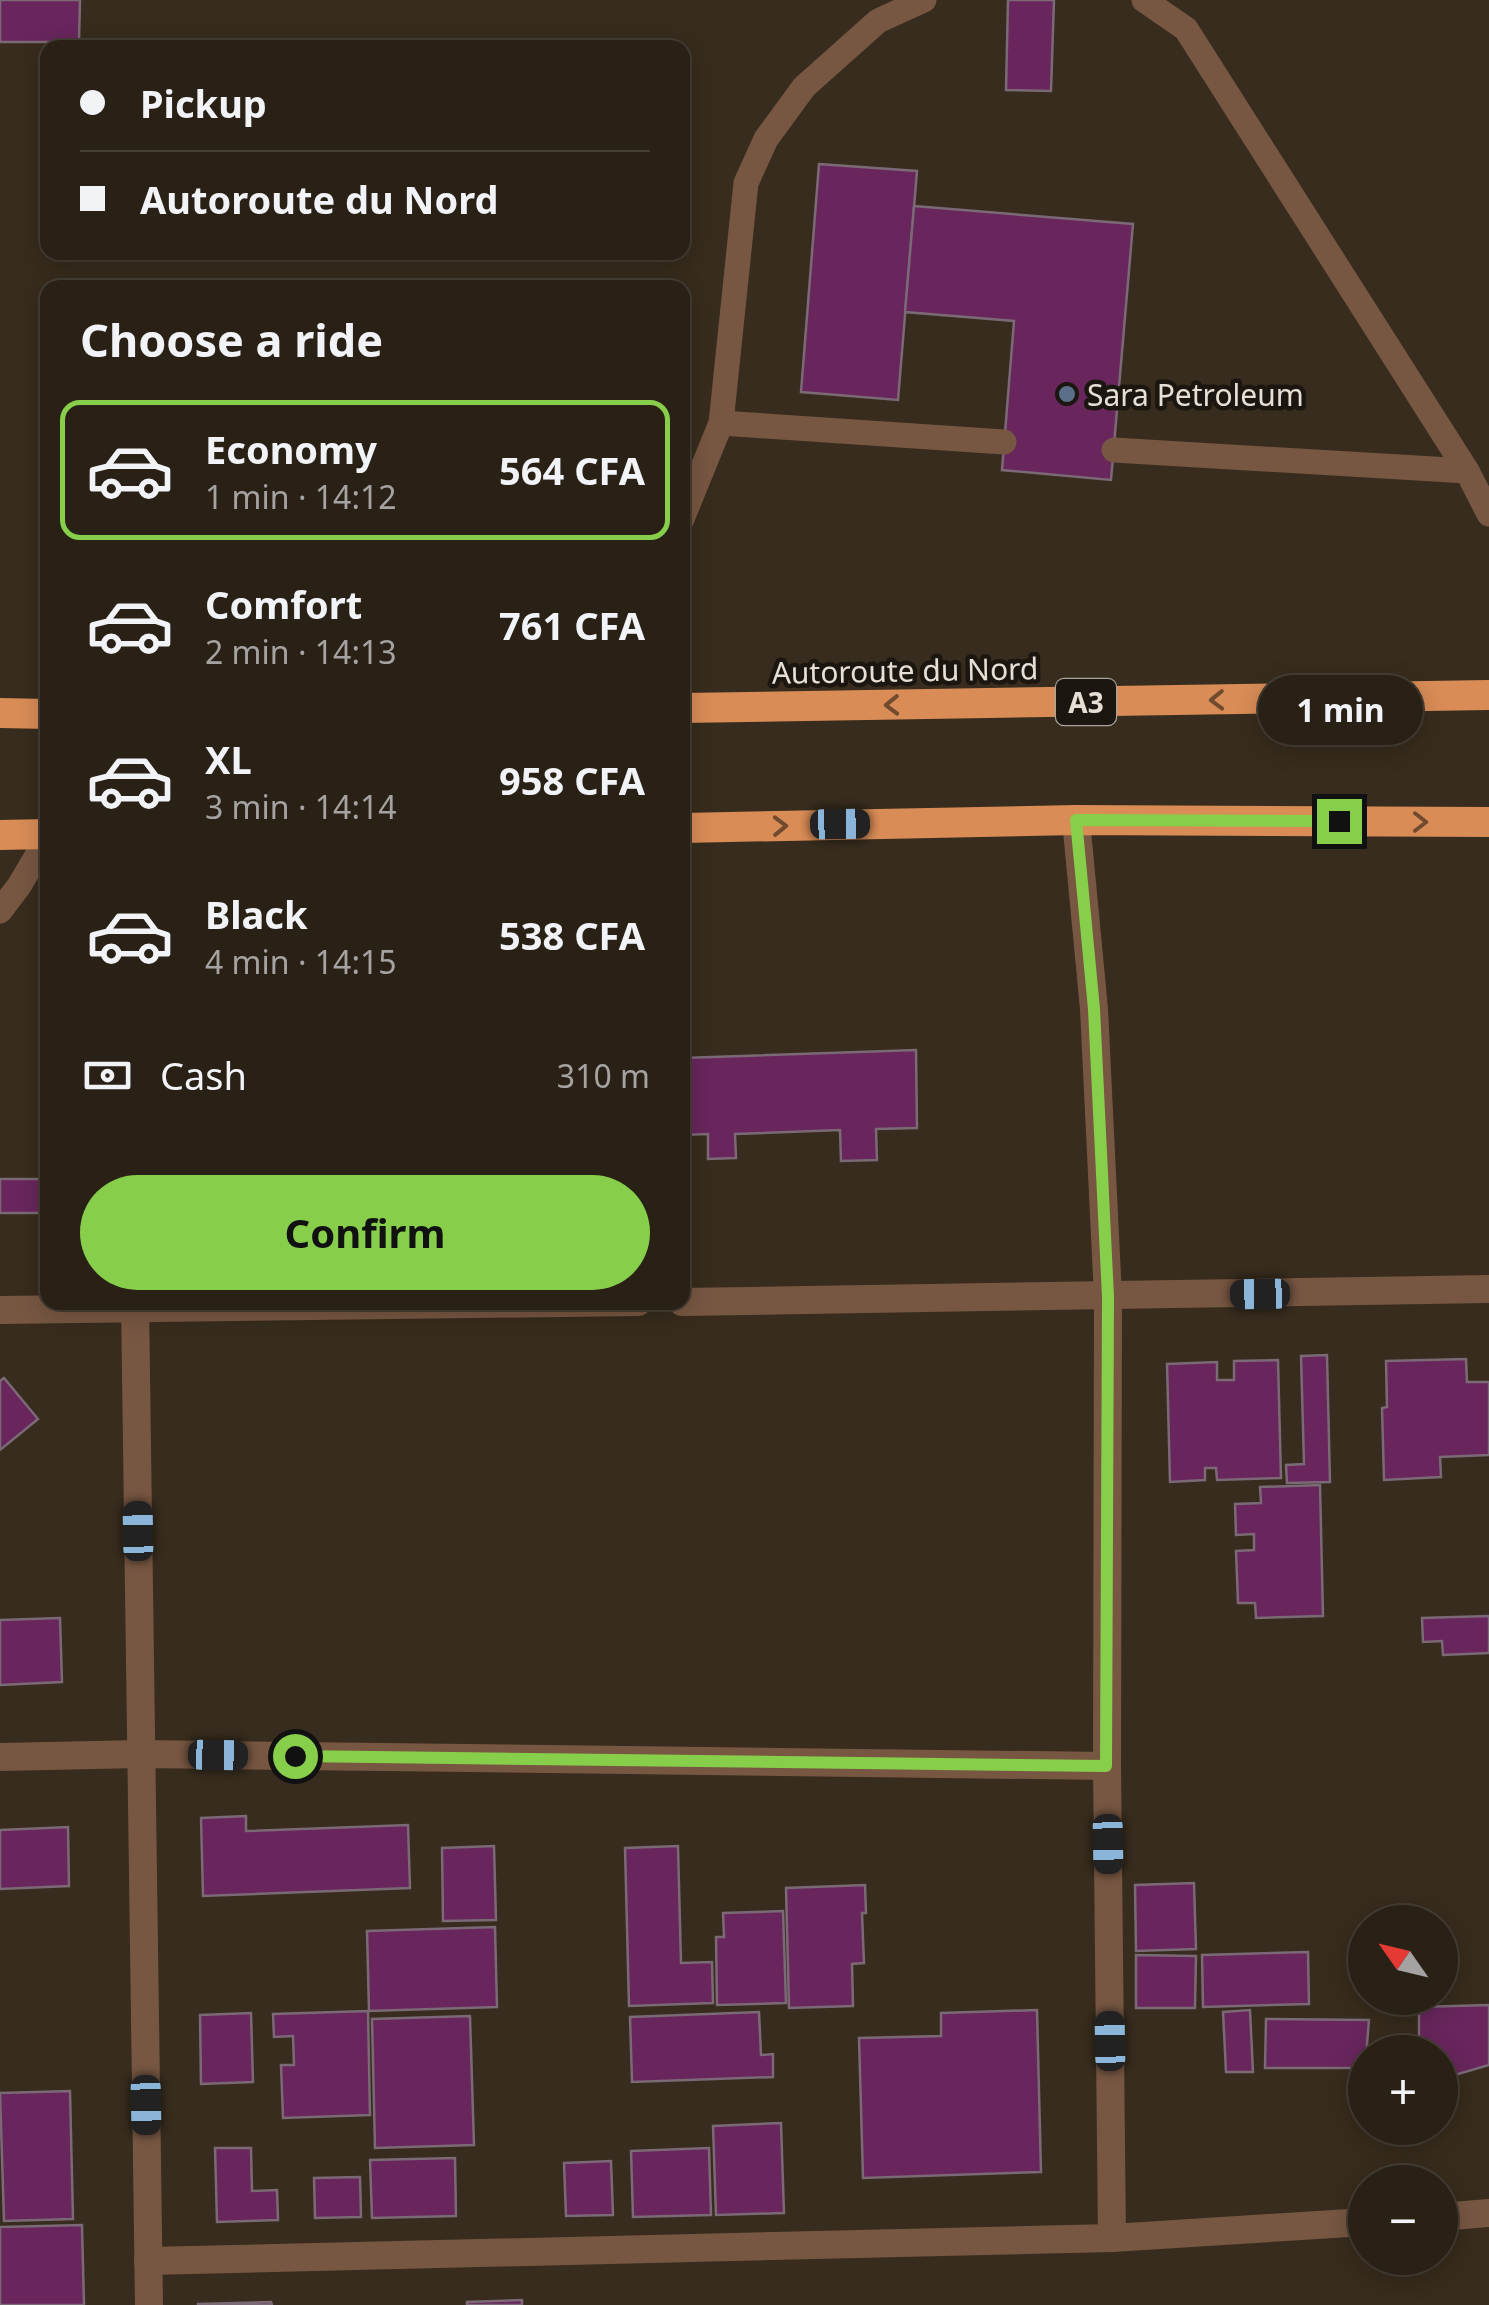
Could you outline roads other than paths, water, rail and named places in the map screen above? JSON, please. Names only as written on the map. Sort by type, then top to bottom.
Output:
[{"type":"highway","name":"Autoroute du Nord","points":[[690,708],[1489,695]]},
{"type":"highway","points":[[0,713],[40,714]]},
{"type":"highway","points":[[690,828],[1076,820],[1489,822]]},
{"type":"highway","points":[[0,835],[40,836]]},
{"type":"street","points":[[1076,820],[1094,1009],[1108,1297],[1106,1766],[1112,2238]]},
{"type":"street","points":[[690,1302],[1489,1289]]},
{"type":"street","points":[[0,1310],[40,1309]]},
{"type":"street","points":[[135,1310],[149,2305]]},
{"type":"street","points":[[0,1758],[141,1754],[1106,1766]]},
{"type":"street","points":[[1458,2216],[1489,2214]]},
{"type":"street","points":[[148,2261],[1112,2238],[1348,2223]]},
{"type":"lane","points":[[690,500],[722,423],[746,183],[766,139],[804,86],[878,21],[924,0]]},
{"type":"lane","points":[[1144,0],[1186,28],[1467,472],[1489,514]]},
{"type":"lane","points":[[722,423],[1004,442]]},
{"type":"lane","points":[[1114,450],[1467,472]]},
{"type":"lane","points":[[0,911],[40,850]]},
{"type":"place","name":"Sara Petroleum","points":[[1067,394]]}]
